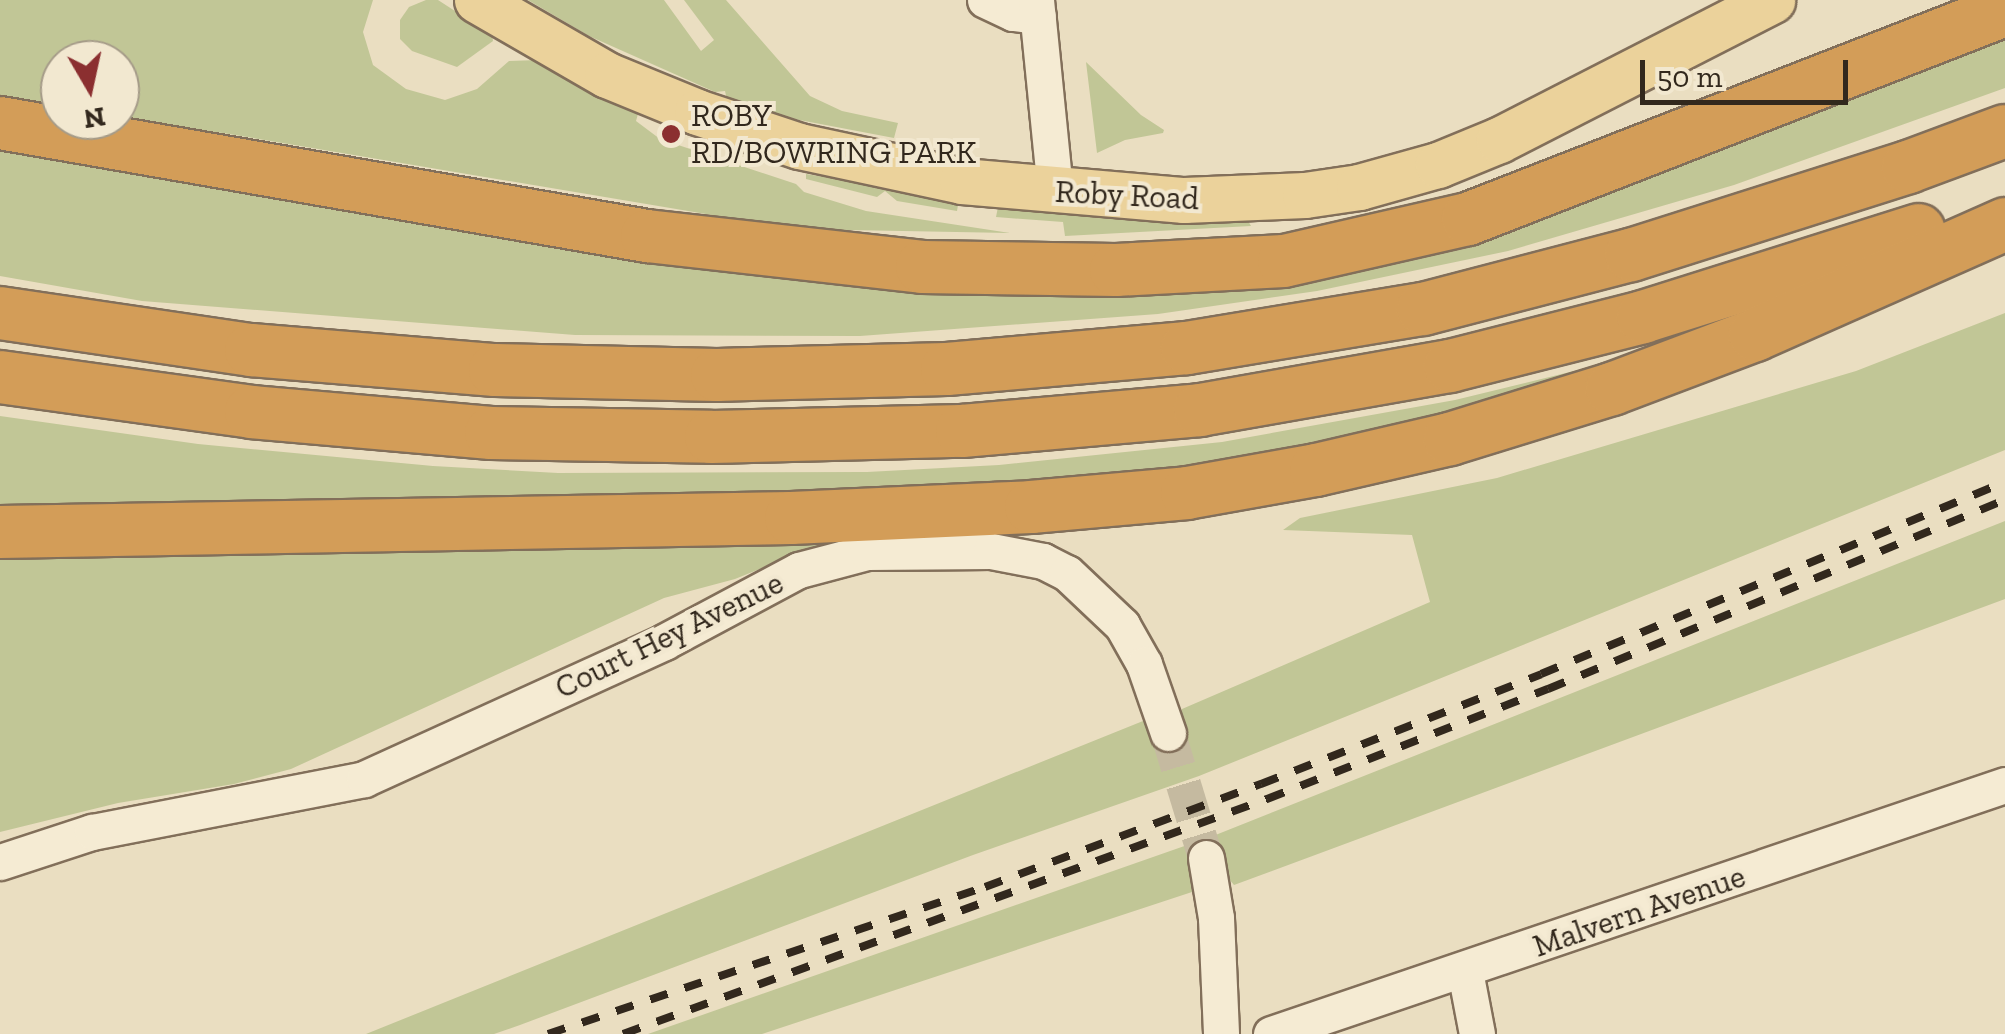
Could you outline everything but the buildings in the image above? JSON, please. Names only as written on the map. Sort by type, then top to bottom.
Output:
[{"type":"highway","points":[[0,124],[647,236],[922,268],[1116,270],[1284,261],[1468,220],[2005,10]]},
{"type":"highway","points":[[0,313],[250,350],[495,370],[717,376],[947,369],[1187,348],[1422,309],[1632,256],[1908,167],[2005,131]]},
{"type":"highway","points":[[0,377],[251,412],[491,433],[710,436],[962,431],[1200,410],[1450,366],[1642,317],[1924,228],[2005,198]]},
{"type":"highway","points":[[0,532],[791,518],[1032,507],[1188,493],[1316,470],[1450,439],[1612,389],[1755,334],[2005,224]]},
{"type":"main road","name":"Roby Road","points":[[477,0],[607,74],[697,112],[800,146],[873,163],[1055,192],[1135,199],[1249,199],[1359,187],[1402,176],[1499,140],[1772,0]]},
{"type":"street","points":[[985,0],[1013,13],[1037,8],[1055,192]]},
{"type":"street","name":"Court Hey Avenue","points":[[0,862],[92,832],[364,779],[664,642],[799,570],[867,552],[991,551],[1043,561],[1067,573],[1122,625],[1144,664],[1168,733]]},
{"type":"street","name":"Malvern Avenue","points":[[1271,1034],[1466,972],[2005,785]]},
{"type":"street","points":[[1206,858],[1216,918],[1221,1034]]},
{"type":"street","points":[[1466,972],[1477,1034]]},
{"type":"green space","points":[[0,0],[373,0],[363,32],[373,65],[406,89],[445,100],[477,89],[509,61],[539,60],[638,114],[636,121],[660,139],[796,184],[804,192],[866,211],[1010,233],[795,229],[223,133],[140,124],[140,40],[40,40],[40,113],[0,109]]},
{"type":"green space","points":[[438,0],[492,35],[493,41],[457,67],[412,51],[400,39],[400,20],[409,7]]},
{"type":"green space","points":[[528,0],[664,0],[701,51],[714,40],[684,0],[726,0],[810,96],[842,111],[898,123],[894,138],[773,115],[727,100],[725,91],[715,92],[589,36]]},
{"type":"green space","points":[[2005,36],[2005,88],[1734,185],[1508,251],[1317,291],[1158,314],[860,336],[575,335],[142,301],[0,276],[0,146],[1199,285]]},
{"type":"green space","points":[[1086,62],[1163,133],[1125,140],[1097,153]]},
{"type":"green space","points":[[806,174],[959,199],[957,211],[897,201],[885,191],[877,197],[806,179]]},
{"type":"green space","points":[[998,207],[1103,218],[1247,219],[1251,226],[1065,236],[1063,222],[996,217]]},
{"type":"green space","points":[[2005,313],[2005,450],[1199,776],[973,855],[520,1025],[494,1034],[366,1034],[1143,721],[1162,733],[1178,725],[1182,709],[1430,602],[1412,535],[1283,530],[1300,518],[1497,478],[1856,371]]},
{"type":"green space","points":[[1639,355],[1358,444],[995,492],[0,517],[0,416],[198,444],[433,466],[558,473],[867,472],[999,465],[1222,442],[1455,400]]},
{"type":"green space","points":[[2005,521],[2005,599],[1234,885],[1220,868],[1198,873],[1192,892],[762,1034],[648,1034],[1213,836]]},
{"type":"green space","points":[[859,539],[817,546],[735,579],[664,598],[291,769],[234,784],[118,803],[0,832],[0,553]]},
{"type":"tunnel","points":[[1168,733],[1206,858]]},
{"type":"railway","points":[[548,1034],[985,887],[1261,784],[1541,674],[2005,482]]},
{"type":"railway","points":[[623,1034],[1267,799],[1548,689],[2005,500]]},
{"type":"place","name":"ROBY RD/BOWRING PARK","points":[[671,134]]}]
